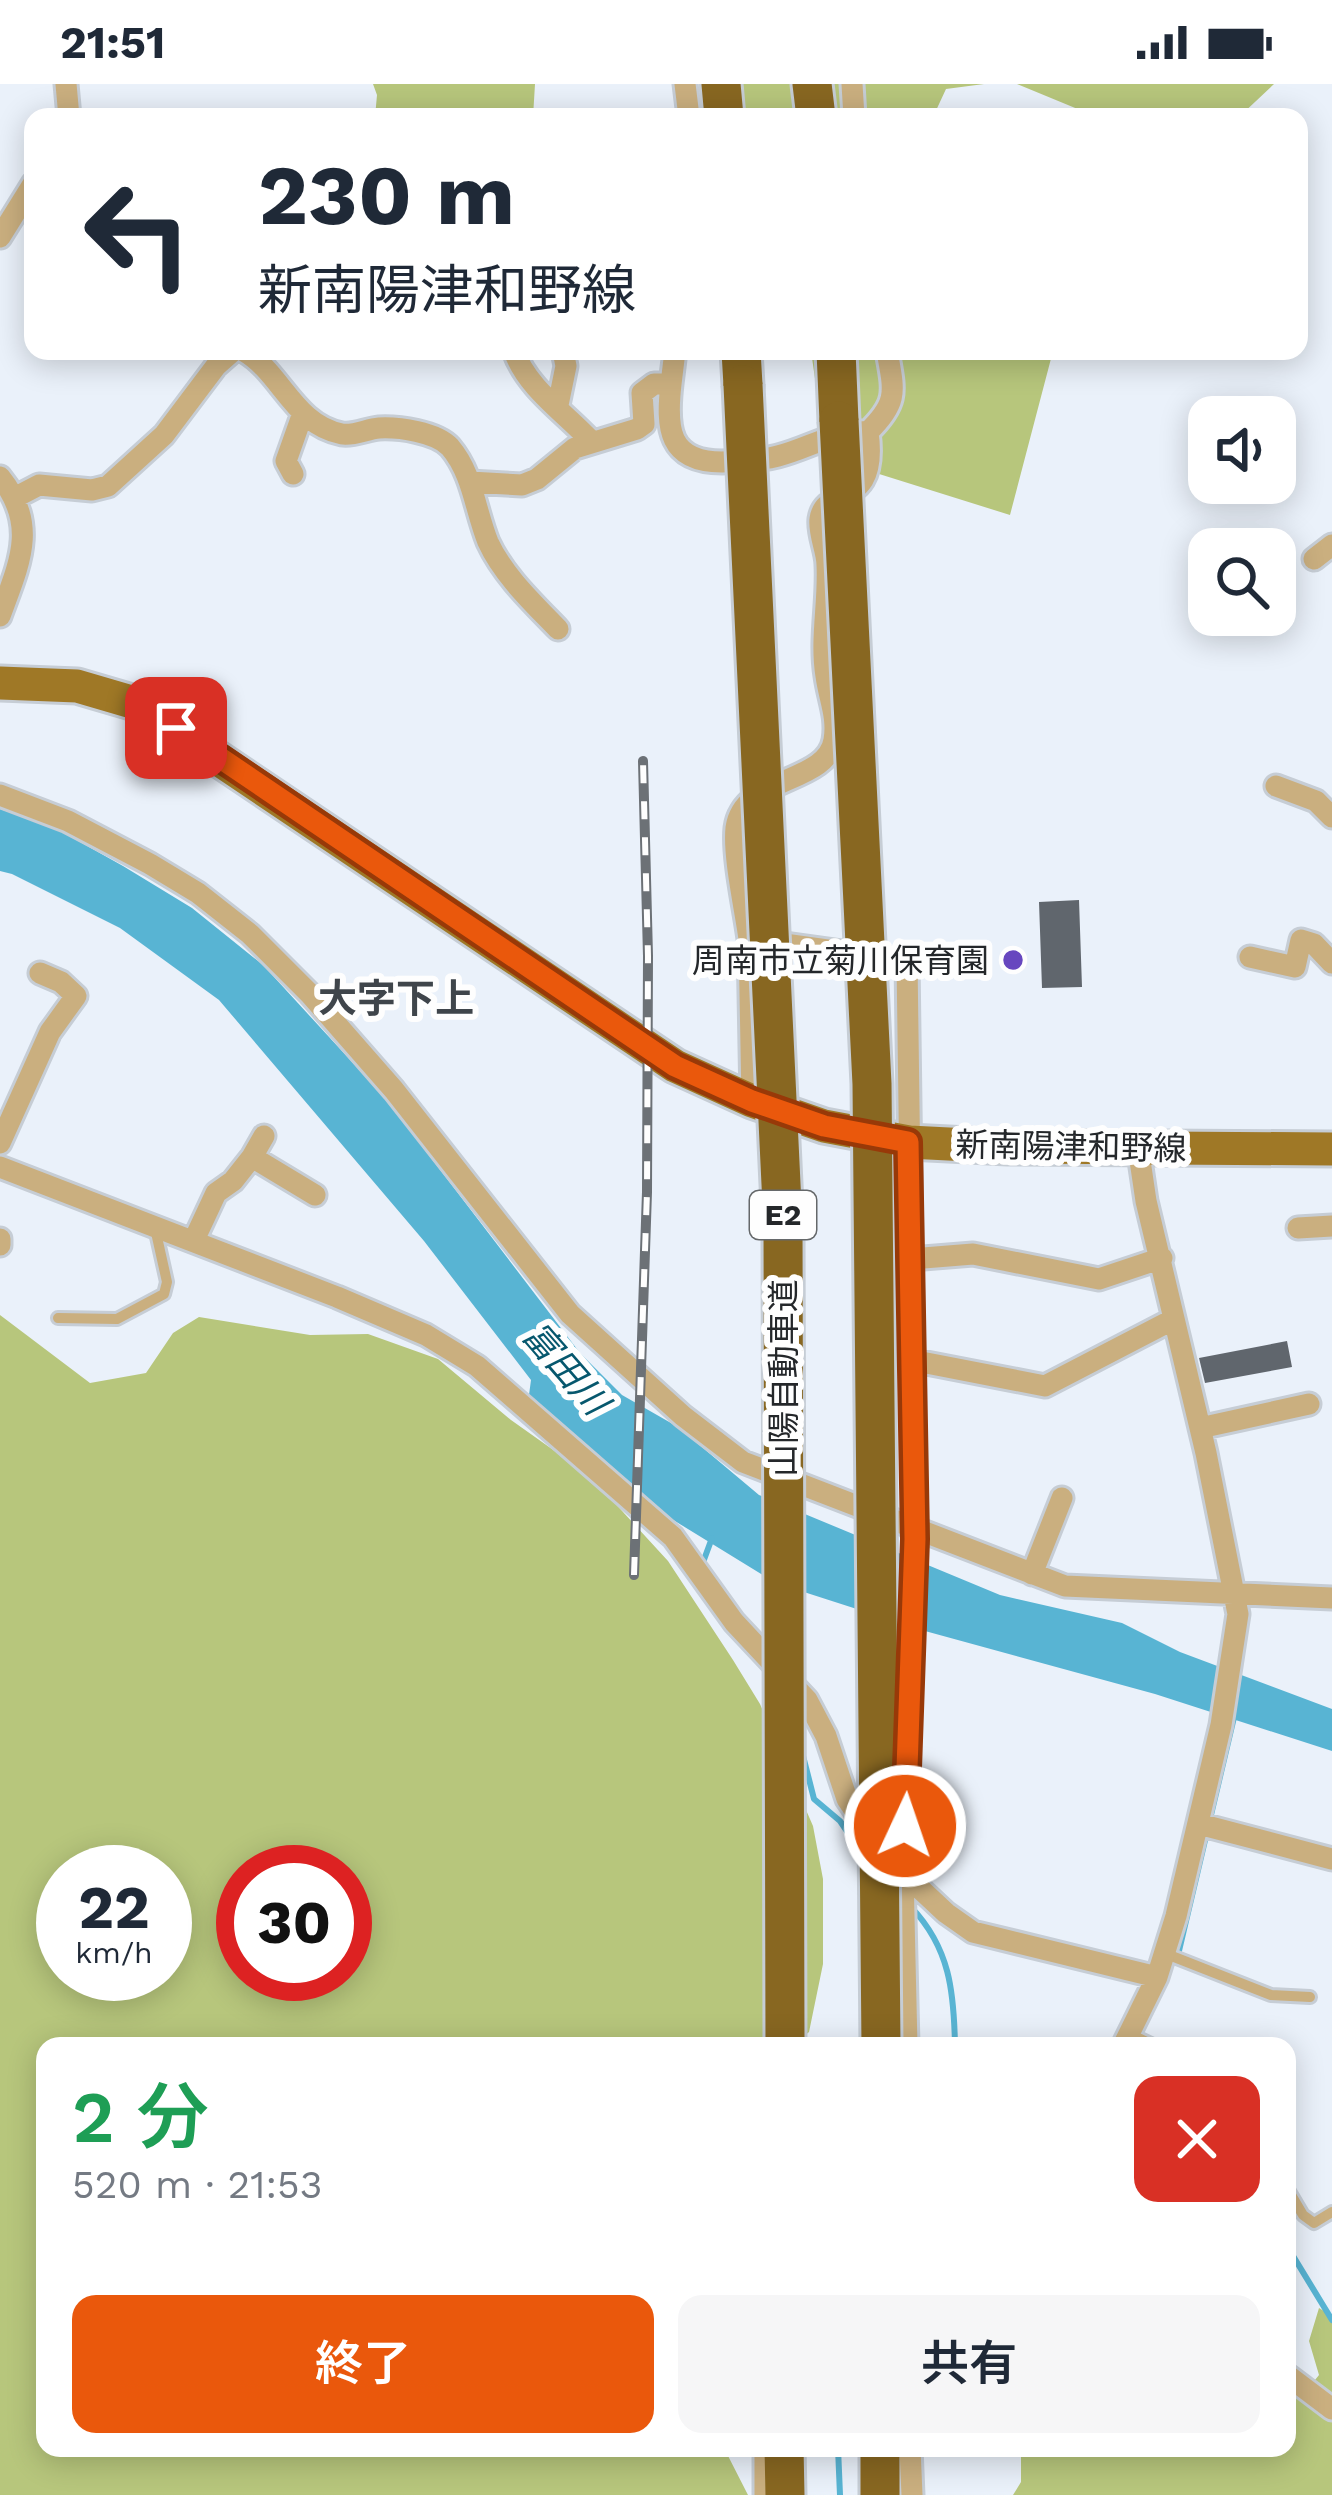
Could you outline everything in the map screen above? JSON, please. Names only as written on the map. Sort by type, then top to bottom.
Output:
[{"type":"highway","points":[[838,360],[854,427],[872,1084],[880,2037]]},
{"type":"highway","name":"山陽自動車道","points":[[742,368],[783,1226],[785,2037]]},
{"type":"highway","points":[[784,2457],[785,2495]]},
{"type":"highway","points":[[880,2457],[880,2495]]},
{"type":"main road","name":"新南陽津和野線","points":[[0,683],[76,686],[135,704],[675,1066],[752,1101],[824,1126],[908,1142],[1332,1148]]},
{"type":"street","points":[[0,237],[24,198]]},
{"type":"street","points":[[16,497],[39,485],[92,490],[108,486],[164,435],[223,360]]},
{"type":"street","points":[[258,360],[303,413],[345,435],[379,428],[434,436],[449,445],[470,482],[490,546],[517,585],[558,629]]},
{"type":"street","points":[[517,360],[523,376],[592,441]]},
{"type":"street","points":[[558,405],[565,360]]},
{"type":"street","points":[[674,360],[668,414],[673,439],[685,455],[707,462],[781,456],[885,416],[895,395],[889,360]]},
{"type":"street","points":[[470,482],[522,485],[592,441],[638,429],[644,424],[642,393],[654,384],[670,384]]},
{"type":"street","points":[[293,474],[286,461],[303,413]]},
{"type":"street","points":[[752,1101],[749,939],[736,829],[752,798],[826,759],[833,747],[837,723],[826,677],[827,564],[820,520],[827,506],[866,481],[854,427]]},
{"type":"street","points":[[0,477],[16,497],[23,516],[21,551],[0,616]]},
{"type":"street","points":[[1276,786],[1316,800],[1332,817]]},
{"type":"street","points":[[0,795],[68,821],[150,864],[198,893],[250,934],[394,1090],[570,1314],[682,1416],[743,1462],[915,1533],[1064,1586],[1332,1598]]},
{"type":"street","points":[[749,939],[907,961],[915,1533],[903,1874],[907,2037]]},
{"type":"street","points":[[1250,957],[1295,968],[1301,940],[1314,944],[1332,962]]},
{"type":"street","points":[[0,1143],[50,1032],[76,995],[61,982],[40,974]]},
{"type":"street","points":[[194,1240],[216,1193],[233,1180],[264,1136]]},
{"type":"street","points":[[1128,2037],[1157,1978],[1199,1824],[1238,1614],[1138,1148]]},
{"type":"street","points":[[252,1157],[315,1195]]},
{"type":"street","points":[[0,1167],[194,1240],[408,1328],[460,1356],[673,1537],[734,1622],[807,1700],[826,1736],[847,1799],[903,1874],[974,1932],[1157,1978]]},
{"type":"street","points":[[1298,1228],[1332,1226]]},
{"type":"street","points":[[911,1259],[973,1254],[1100,1279],[1162,1258]]},
{"type":"street","points":[[911,1360],[1046,1386],[1174,1319]]},
{"type":"street","points":[[1200,1428],[1309,1404]]},
{"type":"street","points":[[1032,1574],[1062,1498]]},
{"type":"street","points":[[1199,1824],[1332,1858]]},
{"type":"street","points":[[1296,2381],[1332,2409]]},
{"type":"street","points":[[765,2457],[765,2495]]},
{"type":"street","points":[[910,2457],[912,2495]]},
{"type":"lane","points":[[58,1318],[117,1318],[164,1294],[167,1282],[155,1225]]},
{"type":"lane","points":[[1164,1953],[1271,1995],[1310,1997]]},
{"type":"lane","points":[[1296,2202],[1314,2223],[1332,2212]]},
{"type":"green space","points":[[373,84],[535,84],[534,108],[376,108]]},
{"type":"green space","points":[[732,84],[984,84],[946,89],[937,108],[736,108]]},
{"type":"green space","points":[[1017,84],[1274,84],[1249,108],[1075,108]]},
{"type":"green space","points":[[812,360],[1051,360],[1010,515],[844,463],[821,420]]},
{"type":"green space","points":[[0,1315],[90,1383],[146,1373],[173,1333],[199,1317],[310,1335],[368,1334],[438,1359],[511,1420],[590,1476],[668,1561],[760,1704],[813,1826],[823,1879],[823,1964],[809,2032],[803,2037],[36,2037],[36,2457],[729,2457],[748,2495],[0,2495]]},
{"type":"green space","points":[[1319,2308],[1332,2316],[1332,2495],[1013,2495],[1021,2482],[1021,2457],[1296,2457],[1296,2394],[1302,2396],[1319,2375],[1309,2341]]},
{"type":"water","name":"富田川","points":[[0,809],[55,828],[123,866],[192,908],[263,965],[386,1099],[580,1353],[622,1395],[678,1427],[759,1495],[1000,1595],[1122,1623],[1180,1652],[1332,1709],[1332,1751],[776,1583],[670,1518],[529,1395],[531,1380],[424,1241],[219,1000],[120,928],[0,871]]},
{"type":"building","points":[[1079,900],[1082,987],[1042,988],[1039,902]]},
{"type":"building","points":[[1287,1341],[1292,1367],[1205,1383],[1199,1358]]},
{"type":"waterway","points":[[702,1565],[712,1538]]},
{"type":"waterway","points":[[1178,1955],[1235,1713]]},
{"type":"waterway","points":[[801,1748],[814,1799],[840,1821],[865,1858]]},
{"type":"waterway","points":[[911,1907],[942,1955],[955,2037]]},
{"type":"waterway","points":[[1296,2261],[1332,2320]]},
{"type":"waterway","points":[[838,2457],[840,2495]]},
{"type":"railway","points":[[634,1575],[647,1192],[643,761]]},
{"type":"place","name":"周南市立菊川保育園","points":[[1013,960]]},
{"type":"district","name":"大字下上","points":[[396,998]]},
{"type":"route","points":[[176,728],[675,1066],[752,1101],[824,1126],[908,1142],[915,1539],[905,1826]]}]
